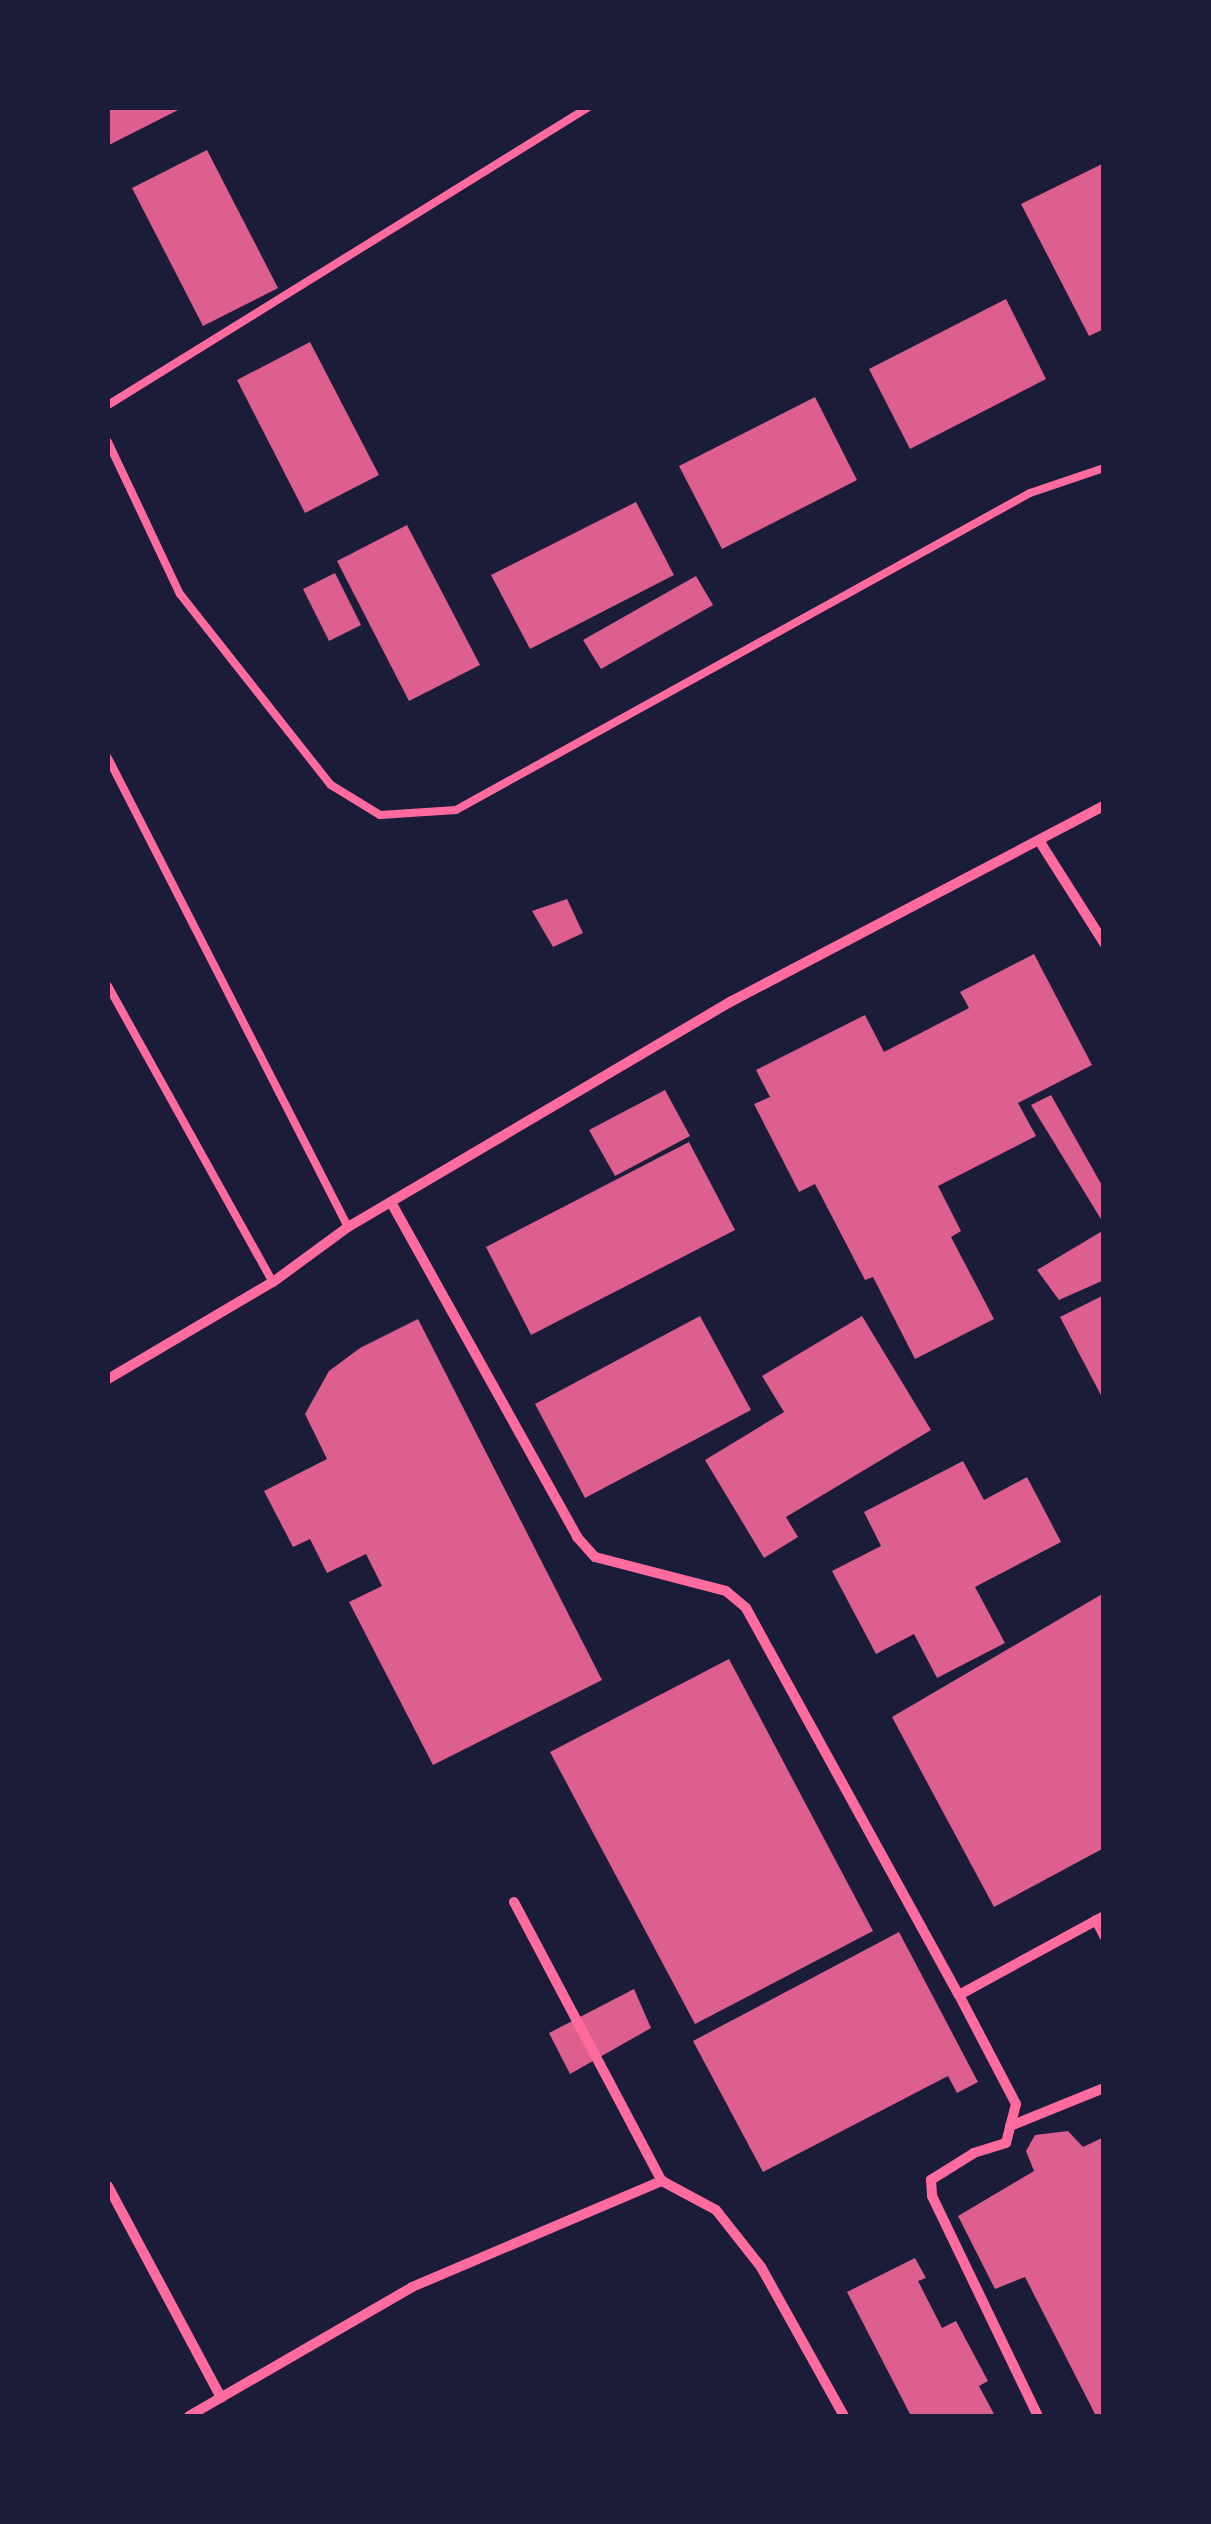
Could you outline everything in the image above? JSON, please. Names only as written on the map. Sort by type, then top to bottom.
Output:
[{"type":"street","points":[[108,1380],[273,1282],[348,1227],[732,1001],[1104,806]]},
{"type":"street","points":[[1040,842],[1104,943]]},
{"type":"street","points":[[392,1204],[577,1538],[595,1556],[696,1580],[726,1591],[746,1608],[959,1994],[1016,2104],[1006,2143],[974,2153],[931,2180],[932,2196],[1038,2416]]},
{"type":"street","points":[[514,1902],[662,2181],[716,2210],[761,2267],[844,2416]]},
{"type":"street","points":[[959,1994],[1100,1918],[1104,1936]]},
{"type":"street","points":[[1010,2126],[1104,2088]]},
{"type":"street","points":[[189,2416],[412,2288],[662,2181]]},
{"type":"street","points":[[108,2186],[221,2398]]},
{"type":"lane","points":[[108,405],[587,108]]},
{"type":"lane","points":[[108,442],[180,594],[331,785],[380,814],[456,810],[1030,492],[1104,468]]},
{"type":"lane","points":[[108,758],[348,1227]]},
{"type":"lane","points":[[108,986],[273,1282]]},
{"type":"building","points":[[108,108],[182,108],[109,145]]},
{"type":"building","points":[[207,150],[278,288],[203,326],[132,188]]},
{"type":"building","points":[[1104,163],[1104,329],[1089,336],[1021,204]]},
{"type":"building","points":[[1006,299],[1046,379],[910,449],[869,369]]},
{"type":"building","points":[[310,342],[379,475],[305,513],[237,380]]},
{"type":"building","points":[[815,397],[857,480],[722,549],[679,466]]},
{"type":"building","points":[[636,502],[674,575],[530,649],[491,575]]},
{"type":"building","points":[[407,525],[480,665],[409,701],[337,561]]},
{"type":"building","points":[[335,573],[361,625],[329,641],[303,589]]},
{"type":"building","points":[[696,576],[713,605],[601,669],[583,640]]},
{"type":"building","points":[[567,899],[583,933],[553,947],[532,911]]},
{"type":"building","points":[[1034,954],[1092,1065],[1018,1103],[1036,1136],[938,1186],[961,1231],[951,1237],[994,1319],[915,1359],[873,1277],[865,1280],[815,1184],[799,1192],[754,1104],[770,1097],[756,1070],[865,1015],[884,1052],[969,1008],[960,992]]},
{"type":"building","points":[[665,1090],[690,1136],[615,1176],[589,1130]]},
{"type":"building","points":[[1051,1095],[1104,1189],[1104,1224],[1031,1105]]},
{"type":"building","points":[[689,1142],[735,1230],[531,1335],[486,1247]]},
{"type":"building","points":[[1104,1230],[1104,1280],[1059,1300],[1037,1270]]},
{"type":"building","points":[[1104,1295],[1104,1401],[1060,1317]]},
{"type":"building","points":[[700,1316],[751,1410],[585,1498],[535,1404]]},
{"type":"building","points":[[862,1316],[931,1430],[786,1517],[798,1537],[764,1558],[705,1460],[784,1412],[762,1376]]},
{"type":"building","points":[[418,1319],[602,1680],[433,1765],[349,1602],[382,1586],[366,1554],[327,1573],[310,1539],[293,1547],[264,1491],[327,1459],[305,1414],[329,1371],[360,1348]]},
{"type":"building","points":[[963,1461],[984,1500],[1027,1477],[1061,1542],[975,1587],[1005,1643],[937,1678],[914,1634],[876,1654],[832,1571],[881,1546],[864,1512]]},
{"type":"building","points":[[1104,1593],[1104,1848],[994,1907],[892,1717]]},
{"type":"building","points":[[729,1659],[873,1931],[695,2024],[550,1752]]},
{"type":"building","points":[[899,1932],[978,2082],[957,2093],[948,2076],[763,2172],[693,2041]]},
{"type":"building","points":[[634,1989],[651,2028],[570,2074],[549,2033]]},
{"type":"building","points":[[1068,2131],[1083,2147],[1104,2137],[1104,2416],[1096,2416],[1025,2277],[995,2289],[958,2216],[1034,2171],[1026,2151],[1035,2135]]},
{"type":"building","points":[[915,2258],[926,2278],[918,2281],[942,2328],[956,2321],[988,2381],[979,2386],[995,2416],[911,2416],[847,2292]]}]
